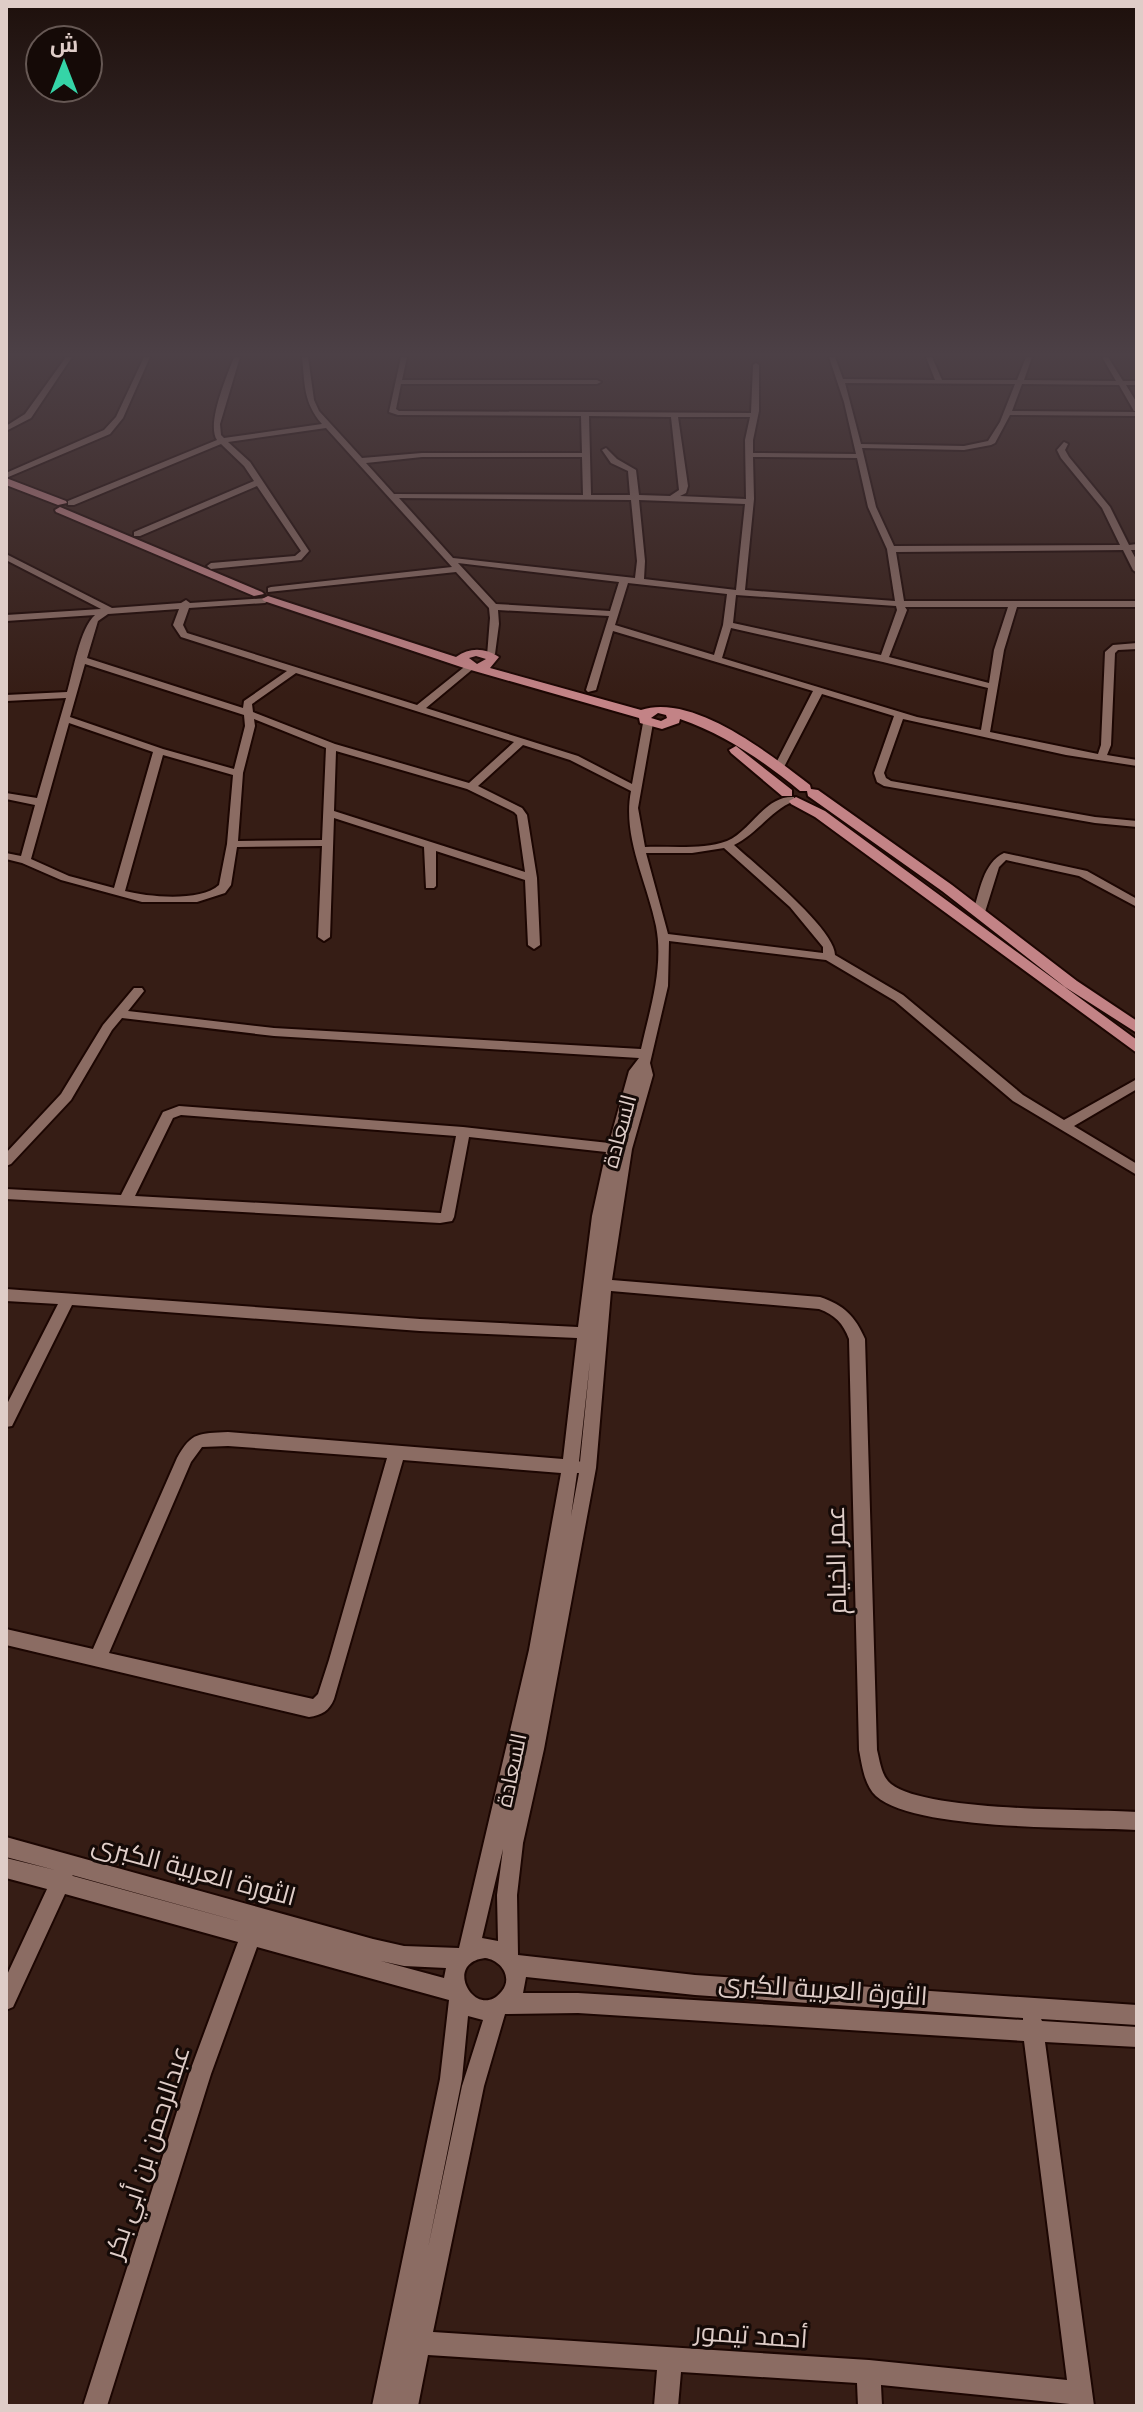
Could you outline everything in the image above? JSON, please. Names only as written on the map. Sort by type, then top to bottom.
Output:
[{"type":"main road","points":[[6,478],[267,594],[712,736],[979,912],[1071,984],[1137,1028]]},
{"type":"main road","points":[[6,487],[137,534],[267,594]]},
{"type":"main road","points":[[478,659],[591,690],[657,717],[720,727],[779,767],[798,795],[820,814],[1137,1048]]},
{"type":"street","points":[[6,478],[25,470]]},
{"type":"street","points":[[64,506],[152,470]]},
{"type":"street","points":[[211,566],[290,559],[304,553],[249,470]]},
{"type":"street","points":[[368,470],[493,607],[496,616],[490,638],[478,659],[419,709]]},
{"type":"street","points":[[585,470],[587,499]]},
{"type":"street","points":[[630,470],[641,561],[639,582]]},
{"type":"street","points":[[671,498],[683,491],[682,470]]},
{"type":"street","points":[[717,659],[736,592],[749,502],[750,470]]},
{"type":"street","points":[[863,470],[872,507],[891,549],[902,610],[884,659]]},
{"type":"street","points":[[1075,470],[1106,507],[1132,548],[1137,570]]},
{"type":"street","points":[[137,534],[259,482]]},
{"type":"street","points":[[392,496],[671,498],[749,502]]},
{"type":"street","points":[[891,549],[1132,548]]},
{"type":"street","points":[[6,557],[108,609]]},
{"type":"street","points":[[451,560],[736,592],[900,604],[1137,604]]},
{"type":"street","points":[[6,618],[210,601],[459,569]]},
{"type":"street","points":[[591,690],[624,580]]},
{"type":"street","points":[[210,601],[267,594]]},
{"type":"street","points":[[186,603],[178,625],[184,635],[574,758],[636,790]]},
{"type":"street","points":[[985,735],[1003,632],[1013,604]]},
{"type":"street","points":[[493,607],[615,614]]},
{"type":"street","points":[[25,860],[39,802],[94,620],[108,609]]},
{"type":"street","points":[[728,625],[994,687]]},
{"type":"street","points":[[611,627],[900,714],[985,735],[1137,763]]},
{"type":"street","points":[[1101,758],[1106,745],[1110,652],[1116,647],[1137,646]]},
{"type":"street","points":[[83,660],[245,712],[331,746],[471,787],[518,810],[522,815],[531,878],[534,945]]},
{"type":"street","points":[[6,856],[25,860],[65,878],[142,899],[173,901],[211,897],[225,885],[238,773],[250,726],[245,712],[247,703],[294,670]]},
{"type":"street","points":[[779,767],[819,690]]},
{"type":"street","points":[[6,698],[73,695]]},
{"type":"street","points":[[900,714],[879,773],[881,780],[888,784],[1095,820],[1137,824]]},
{"type":"street","points":[[118,1014],[274,1032],[646,1059],[662,986],[663,937],[640,850],[633,808],[646,739],[657,717]]},
{"type":"street","points":[[65,718],[159,751],[238,773]]},
{"type":"street","points":[[471,787],[521,742]]},
{"type":"street","points":[[324,937],[331,746]]},
{"type":"street","points":[[119,892],[159,751]]},
{"type":"street","points":[[640,850],[727,845],[740,838],[777,803],[798,795]]},
{"type":"street","points":[[6,796],[39,802]]},
{"type":"street","points":[[330,813],[531,878]]},
{"type":"street","points":[[232,844],[327,843]]},
{"type":"street","points":[[727,845],[815,929],[829,947],[829,957]]},
{"type":"street","points":[[430,846],[430,886]]},
{"type":"street","points":[[979,912],[996,861],[1004,856],[1083,873],[1137,904]]},
{"type":"street","points":[[663,937],[829,957],[899,998],[997,1083],[1137,1170]]},
{"type":"street","points":[[6,1161],[66,1097],[118,1014],[138,991]]},
{"type":"street","name":"السعادة","points":[[465,1956],[506,1798],[570,1467],[596,1235],[613,1148],[635,1071],[646,1059]]},
{"type":"street","name":"السعادة","points":[[510,1961],[507,1895],[513,1843],[553,1658],[588,1468],[604,1285],[625,1149],[647,1075],[646,1059]]},
{"type":"street","points":[[1065,1125],[1137,1083]]},
{"type":"street","points":[[126,1200],[171,1112],[463,1132],[613,1148]]},
{"type":"street","points":[[6,1194],[440,1218],[447,1217],[449,1211],[463,1132]]},
{"type":"street","name":"عمر الخيام","points":[[604,1285],[820,1303],[844,1313],[852,1324],[857,1339],[868,1750],[882,1789],[897,1800],[937,1809],[1137,1821]]},
{"type":"street","points":[[6,1295],[585,1333]]},
{"type":"street","points":[[6,1421],[67,1301]]},
{"type":"street","points":[[98,1657],[169,1491],[185,1458],[198,1441],[228,1439],[396,1455],[588,1468]]},
{"type":"street","points":[[6,1637],[309,1708],[318,1707],[325,1699],[338,1660],[396,1455]]},
{"type":"street","name":"الثورة العربية الكبرى","points":[[6,1847],[458,1995]]},
{"type":"street","points":[[6,2000],[68,1865]]},
{"type":"street","name":"الثورة العربية الكبرى","points":[[6,1868],[59,1884],[404,1956],[465,1956]]},
{"type":"street","name":"عبدالرحمن بن أبي بكر","points":[[95,2406],[200,2074],[253,1926]]},
{"type":"street","points":[[384,2406],[451,2079],[458,1995],[455,1974],[465,1956],[486,1947],[510,1961],[515,1985],[501,2005],[473,2086],[406,2406]]},
{"type":"street","name":"الثورة العربية الكبرى","points":[[510,1961],[695,1985],[1032,2020],[1137,2037]]},
{"type":"street","points":[[458,1995],[472,2009],[489,2010],[501,2005]]},
{"type":"street","name":"الثورة العربية الكبرى","points":[[501,2005],[578,2003],[1032,2020],[1137,2015]]},
{"type":"street","points":[[1032,2020],[1081,2399]]},
{"type":"street","name":"أحمد تيمور","points":[[418,2343],[869,2372],[1081,2399]]},
{"type":"street","points":[[666,2406],[670,2358]]},
{"type":"street","points":[[869,2372],[870,2406]]}]
